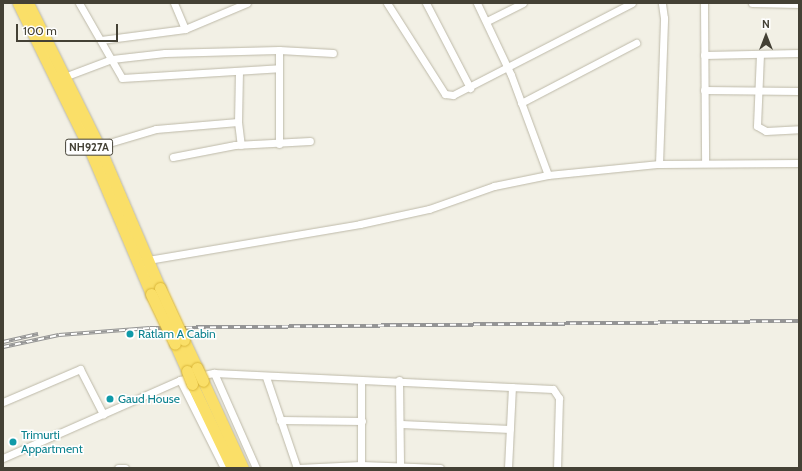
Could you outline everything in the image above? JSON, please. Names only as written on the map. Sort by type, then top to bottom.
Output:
[{"type":"highway","name":"NH927A","points":[[18,3],[89,148],[192,370],[243,468]]},
{"type":"highway","name":"NH927A","points":[[28,3],[99,146],[148,260],[156,291]]},
{"type":"highway","name":"NH927A","points":[[198,382],[232,468]]},
{"type":"street","points":[[79,3],[122,78],[279,68]]},
{"type":"street","points":[[174,3],[185,29]]},
{"type":"street","points":[[101,40],[185,29],[247,3]]},
{"type":"street","points":[[387,3],[445,94],[453,95],[470,88],[507,67],[632,3]]},
{"type":"street","points":[[426,3],[470,88]]},
{"type":"street","points":[[477,3],[507,67],[548,175]]},
{"type":"street","points":[[487,22],[523,3]]},
{"type":"street","points":[[659,164],[664,18],[662,3]]},
{"type":"street","points":[[704,3],[705,163]]},
{"type":"street","points":[[752,3],[799,4]]},
{"type":"street","points":[[521,103],[636,43]]},
{"type":"street","points":[[64,77],[112,59],[165,53],[279,50],[333,53]]},
{"type":"street","points":[[279,50],[279,144]]},
{"type":"street","points":[[704,55],[799,53]]},
{"type":"street","points":[[760,54],[756,91],[755,122],[759,128],[799,129]]},
{"type":"street","points":[[239,71],[238,122],[241,145]]},
{"type":"street","points":[[704,90],[799,91]]},
{"type":"street","points":[[99,146],[156,129],[238,122]]},
{"type":"street","points":[[173,157],[241,145],[279,144],[310,141]]},
{"type":"street","points":[[148,260],[360,224],[429,209],[494,186],[548,175],[659,164],[799,163]]},
{"type":"street","points":[[3,402],[80,369],[103,414]]},
{"type":"street","points":[[214,373],[256,468]]},
{"type":"street","points":[[3,458],[180,380],[214,373],[266,377],[399,380],[553,389],[558,392],[557,468]]},
{"type":"street","points":[[266,377],[298,468],[361,465],[440,468]]},
{"type":"street","points":[[180,380],[224,468]]},
{"type":"street","points":[[361,380],[361,465]]},
{"type":"street","points":[[399,380],[401,424],[400,466]]},
{"type":"street","points":[[508,468],[512,387]]},
{"type":"street","points":[[280,420],[362,422]]},
{"type":"street","points":[[401,424],[510,429]]},
{"type":"street","points":[[118,468],[124,468]]},
{"type":"railway","points":[[3,347],[59,335],[150,328],[799,321]]},
{"type":"railway","points":[[3,342],[38,334]]},
{"type":"place","name":"Ratlam A Cabin","points":[[130,334]]},
{"type":"place","name":"Gaud House","points":[[110,399]]},
{"type":"place","name":"Trimurti Appartment","points":[[13,442]]}]
